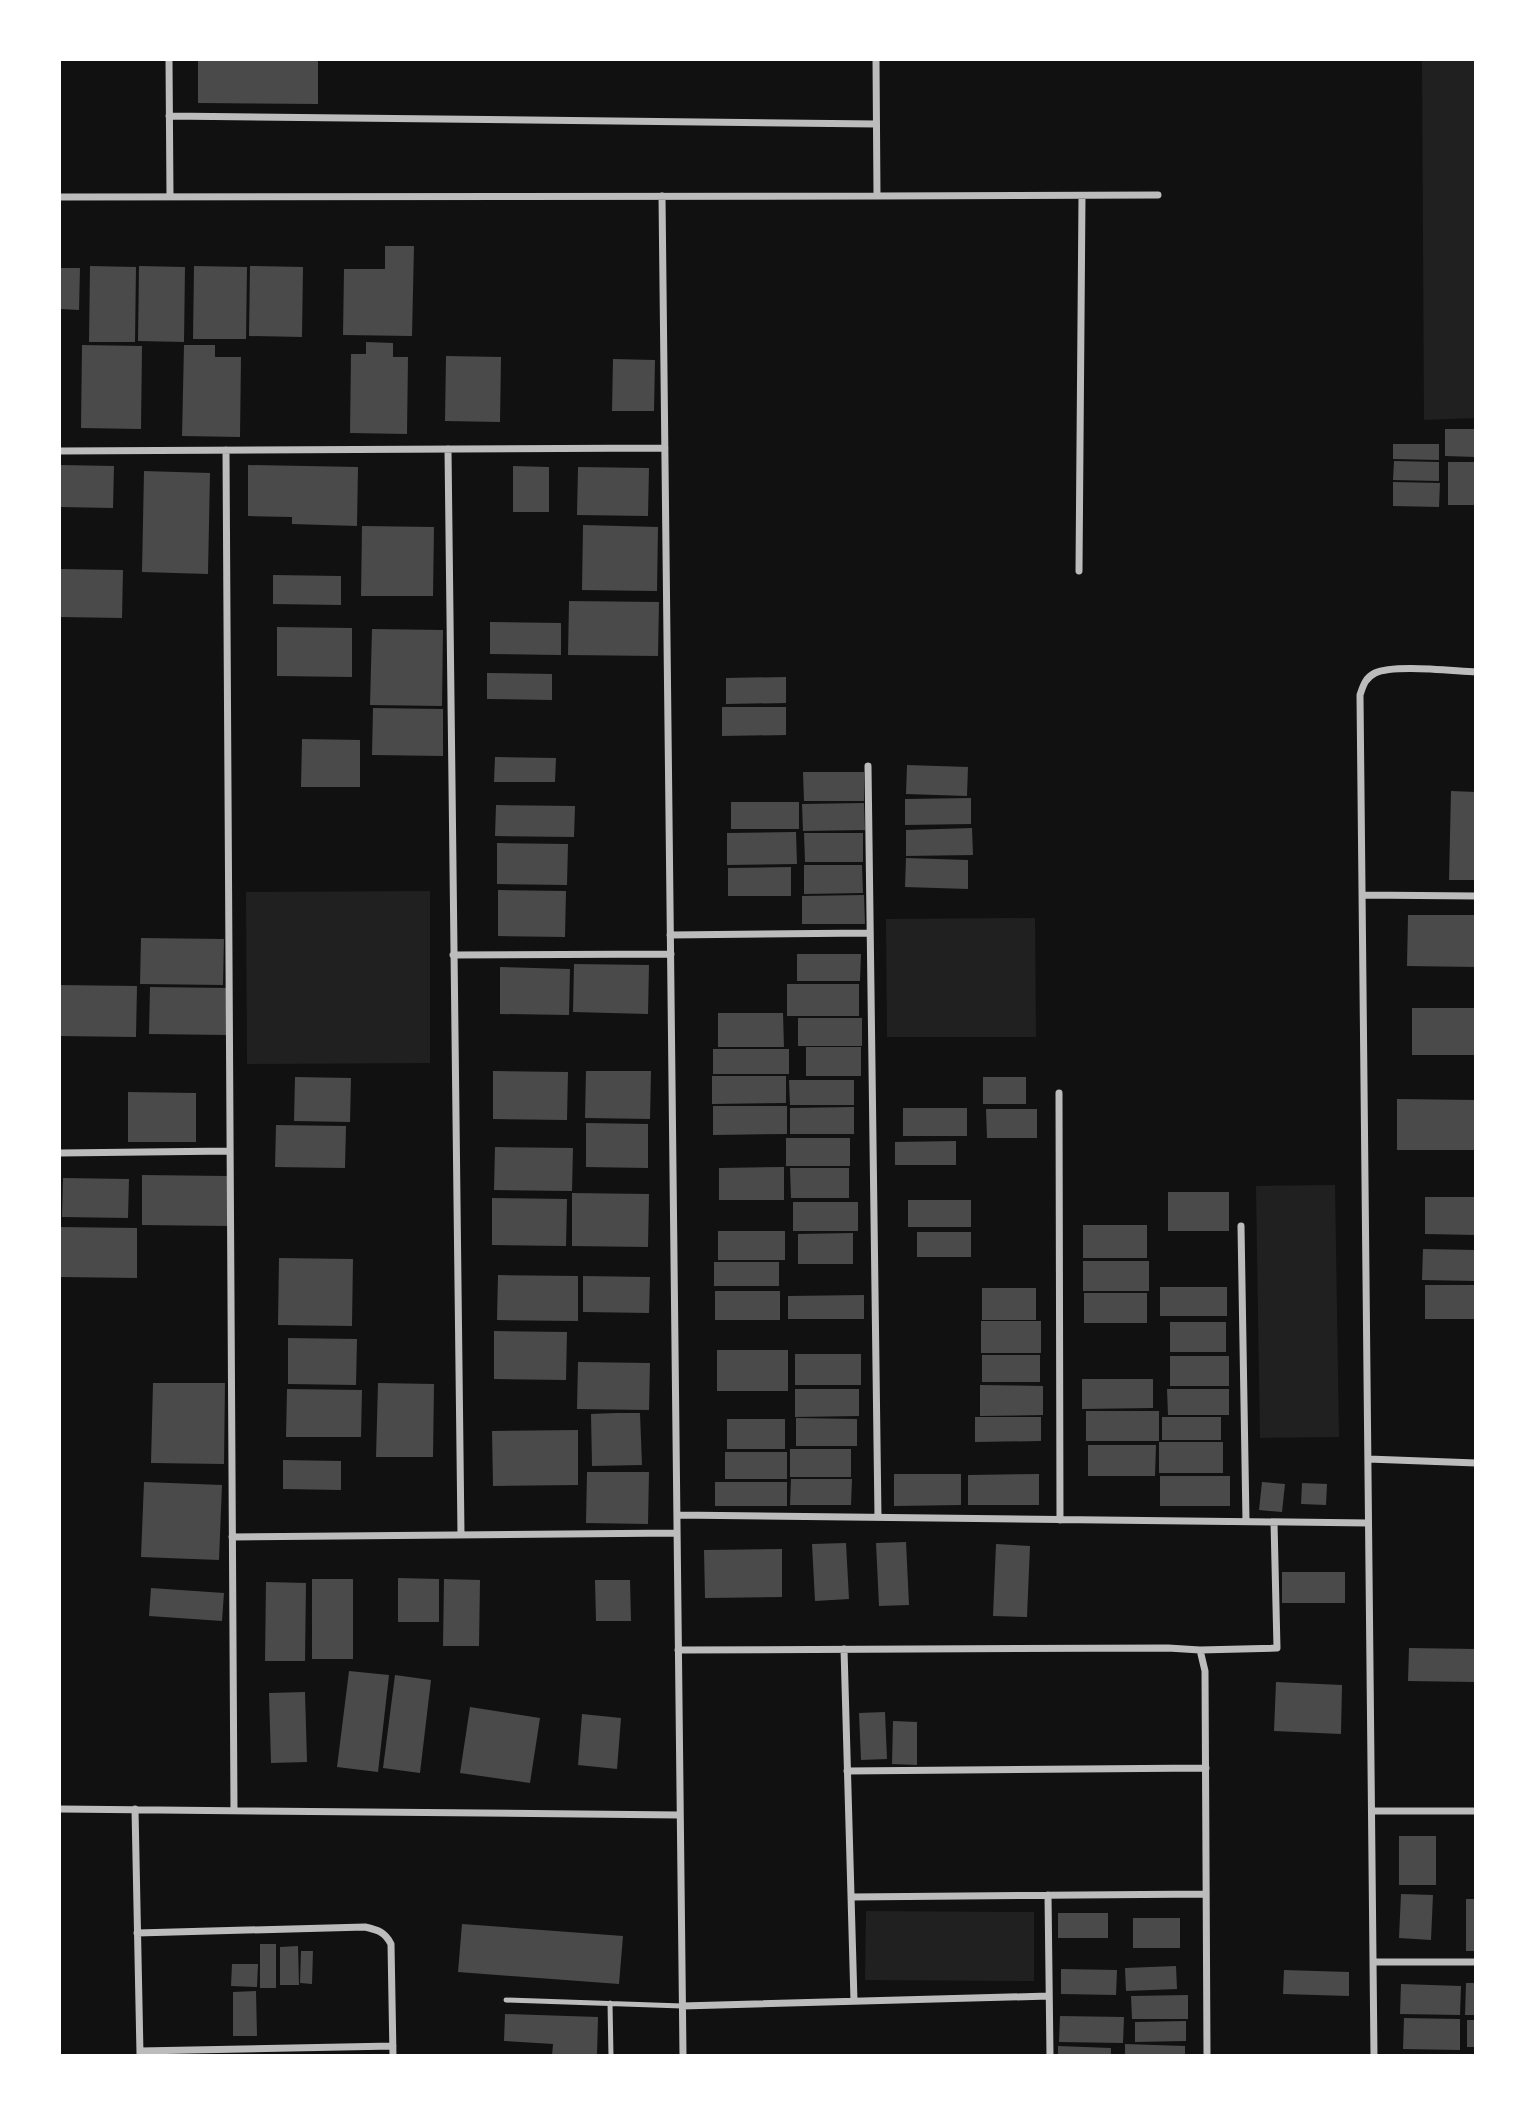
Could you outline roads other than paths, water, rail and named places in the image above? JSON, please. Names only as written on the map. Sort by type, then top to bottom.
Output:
[{"type":"street","points":[[169,60],[170,197]]},
{"type":"street","points":[[876,60],[877,196]]},
{"type":"street","points":[[169,116],[876,124]]},
{"type":"street","points":[[60,197],[1158,195]]},
{"type":"street","points":[[662,196],[683,2056]]},
{"type":"street","points":[[1079,571],[1082,196]]},
{"type":"street","points":[[60,451],[665,447]]},
{"type":"street","points":[[448,449],[461,1535]]},
{"type":"street","points":[[226,450],[234,1810]]},
{"type":"street","points":[[1374,2056],[1360,695],[1364,681],[1374,674],[1388,670],[1475,672]]},
{"type":"street","points":[[868,766],[878,1517]]},
{"type":"street","points":[[1362,895],[1475,895]]},
{"type":"street","points":[[670,935],[870,933]]},
{"type":"street","points":[[453,956],[671,954]]},
{"type":"street","points":[[1059,1093],[1060,1520]]},
{"type":"street","points":[[60,1153],[230,1151]]},
{"type":"street","points":[[1241,1226],[1246,1521]]},
{"type":"street","points":[[1368,1459],[1475,1463]]},
{"type":"street","points":[[677,1515],[1368,1523]]},
{"type":"street","points":[[678,1650],[1277,1648],[1274,1522]]},
{"type":"street","points":[[232,1537],[677,1533]]},
{"type":"street","points":[[844,1649],[854,2001]]},
{"type":"street","points":[[1200,1650],[1205,1671],[1207,2056]]},
{"type":"street","points":[[847,1772],[1206,1768]]},
{"type":"street","points":[[60,1809],[680,1815]]},
{"type":"street","points":[[135,1810],[140,2053],[393,2046]]},
{"type":"street","points":[[1372,1811],[1475,1811]]},
{"type":"street","points":[[851,1897],[1206,1894]]},
{"type":"street","points":[[1048,1895],[1050,2056]]},
{"type":"street","points":[[138,1933],[365,1927],[379,1931],[387,1935],[391,1944],[393,2056]]},
{"type":"street","points":[[1373,1962],[1475,1962]]},
{"type":"street","points":[[682,2006],[1049,1996]]},
{"type":"lane","points":[[506,2000],[682,2006]]},
{"type":"lane","points":[[610,2003],[611,2056]]}]
